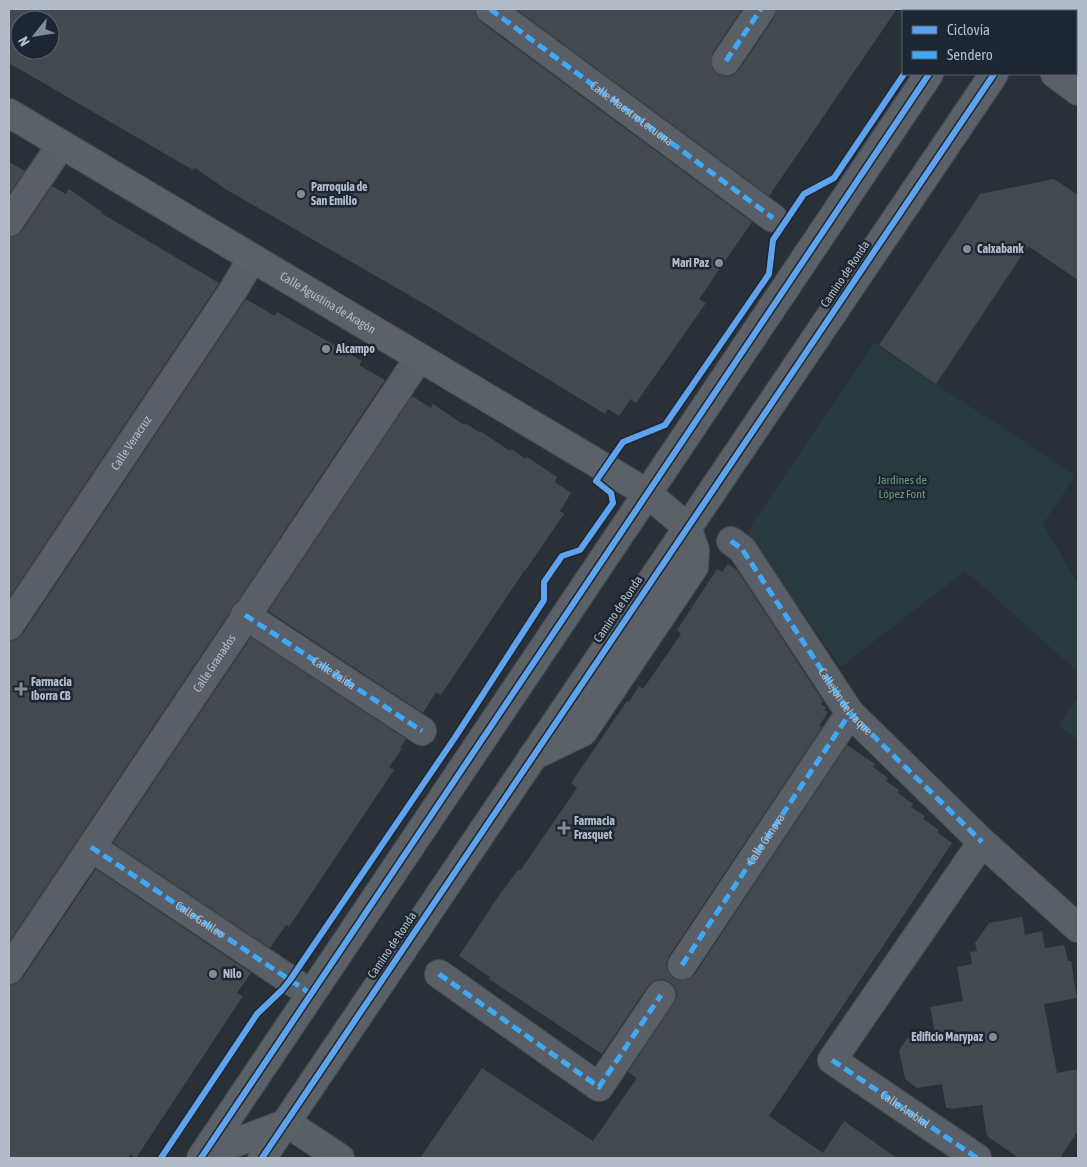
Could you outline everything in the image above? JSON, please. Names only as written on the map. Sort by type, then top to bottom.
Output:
[{"type":"main road","points":[[202,1157],[928,75]]},
{"type":"main road","name":"Camino de Ronda","points":[[262,1158],[686,527],[993,75]]},
{"type":"main road","points":[[1055,75],[1078,91]]},
{"type":"main road","name":"Calle Agustina de Aragón","points":[[9,113],[647,493],[686,527]]},
{"type":"main road","points":[[202,1157],[287,1123]]},
{"type":"street","name":"Calle Maestro Lecuona","points":[[490,9],[773,218]]},
{"type":"street","points":[[726,61],[761,9]]},
{"type":"street","points":[[9,222],[61,145]]},
{"type":"street","name":"Calle Veracruz","points":[[9,626],[234,289],[252,258]]},
{"type":"street","name":"Calle Granados","points":[[9,970],[245,615],[419,358]]},
{"type":"street","name":"Callejón del Jaque","points":[[737,545],[850,713],[982,842],[1078,928]]},
{"type":"street","name":"Calle Zaida","points":[[245,615],[422,731]]},
{"type":"street","name":"Calle Génova","points":[[682,964],[850,713]]},
{"type":"street","name":"Calle Arabial","points":[[977,1158],[832,1060],[982,842]]},
{"type":"street","name":"Calle Galileo","points":[[90,847],[311,994]]},
{"type":"street","points":[[439,974],[599,1087],[661,995]]},
{"type":"street","points":[[287,1123],[340,1158]]},
{"type":"green space","name":"Jardines de López Font","points":[[874,343],[1075,476],[1043,524],[1078,584],[1078,672],[965,571],[841,667],[746,533]]},
{"type":"green space","points":[[1078,696],[1078,740],[1058,725]]},
{"type":"building","points":[[9,9],[475,9],[476,16],[481,22],[752,222],[699,299],[706,303],[636,403],[631,399],[619,416],[608,409],[605,414],[433,309],[227,190],[195,168],[193,170],[9,63]]},
{"type":"building","points":[[516,9],[742,9],[713,52],[711,59],[712,68],[718,74],[725,77],[733,75],[739,70],[774,18],[776,9],[897,9],[769,196]]},
{"type":"building","points":[[9,162],[25,171],[9,194]]},
{"type":"building","points":[[1054,179],[1078,195],[1078,280],[1028,246],[936,384],[879,345],[980,194]]},
{"type":"building","points":[[52,186],[66,194],[69,189],[101,213],[219,283],[9,598],[9,237],[16,236],[22,231]]},
{"type":"building","points":[[246,299],[275,316],[277,312],[362,361],[359,365],[385,380],[9,942],[9,642],[16,640],[22,635]]},
{"type":"building","points":[[412,396],[431,408],[433,404],[464,425],[465,423],[480,431],[510,451],[512,449],[525,459],[527,457],[557,477],[555,482],[571,493],[560,511],[564,514],[441,695],[436,692],[423,713],[268,611]]},
{"type":"building","points":[[728,564],[737,570],[823,701],[821,704],[826,708],[824,710],[828,712],[819,726],[822,727],[669,956],[666,964],[673,978],[688,979],[695,974],[847,745],[875,764],[873,767],[888,778],[886,781],[899,790],[898,793],[913,804],[911,807],[925,816],[923,819],[939,830],[937,832],[952,843],[769,1116],[823,1153],[844,1121],[897,1158],[420,1158],[482,1068],[593,1141],[637,1078],[628,1072],[677,996],[675,988],[670,982],[662,979],[654,981],[648,986],[602,1054],[489,979],[490,977],[459,956],[500,894],[518,870],[520,871],[577,788],[571,783],[627,701],[629,702],[639,686],[643,689],[681,634],[677,630],[717,569],[722,572]]},
{"type":"building","points":[[251,637],[406,739],[400,748],[402,749],[389,767],[394,770],[289,927],[286,925],[270,948],[113,843]]},
{"type":"building","points":[[96,869],[251,973],[237,993],[243,996],[136,1158],[130,1154],[128,1158],[9,1158],[9,986],[16,984],[22,979]]},
{"type":"building","name":"Edificio Marypaz","points":[[1022,917],[1025,935],[1042,931],[1045,948],[1064,945],[1068,961],[1071,961],[1077,998],[1044,1004],[1057,1073],[1078,1069],[1078,1131],[1060,1158],[1019,1158],[987,1136],[982,1105],[946,1108],[942,1084],[917,1088],[905,1079],[899,1050],[908,1038],[935,1033],[930,1007],[963,1001],[957,967],[972,964],[970,952],[977,951],[975,943],[989,923]]},
{"type":"marked path","points":[[490,9],[773,218]]},
{"type":"marked path","points":[[726,61],[761,9]]},
{"type":"marked path","points":[[731,541],[742,549],[850,713],[982,842]]},
{"type":"marked path","points":[[245,615],[422,731]]},
{"type":"marked path","points":[[682,965],[850,713]]},
{"type":"marked path","points":[[91,847],[311,994]]},
{"type":"marked path","points":[[439,974],[599,1087],[661,995]]},
{"type":"marked path","points":[[832,1060],[977,1158]]},
{"type":"cycle path","points":[[161,1158],[257,1014],[290,980],[456,736],[544,600],[544,582],[562,556],[580,550],[613,503],[611,493],[596,481],[623,442],[665,425],[769,274],[773,240],[804,194],[834,178],[903,75]]},
{"type":"cycle path","points":[[201,1158],[928,75]]},
{"type":"cycle path","points":[[262,1158],[993,75]]},
{"type":"place","name":"Parroquia de San Emilio","points":[[301,194]]},
{"type":"place","name":"Caixabank","points":[[967,249]]},
{"type":"place","name":"Mari Paz","points":[[719,263]]},
{"type":"place","name":"Alcampo","points":[[326,349]]},
{"type":"place","name":"Farmacia Iborra CB","points":[[21,689]]},
{"type":"place","name":"Farmacia Frasquet","points":[[564,828]]},
{"type":"place","name":"Nilo","points":[[213,974]]},
{"type":"place","name":"Edificio Marypaz","points":[[993,1037]]}]
